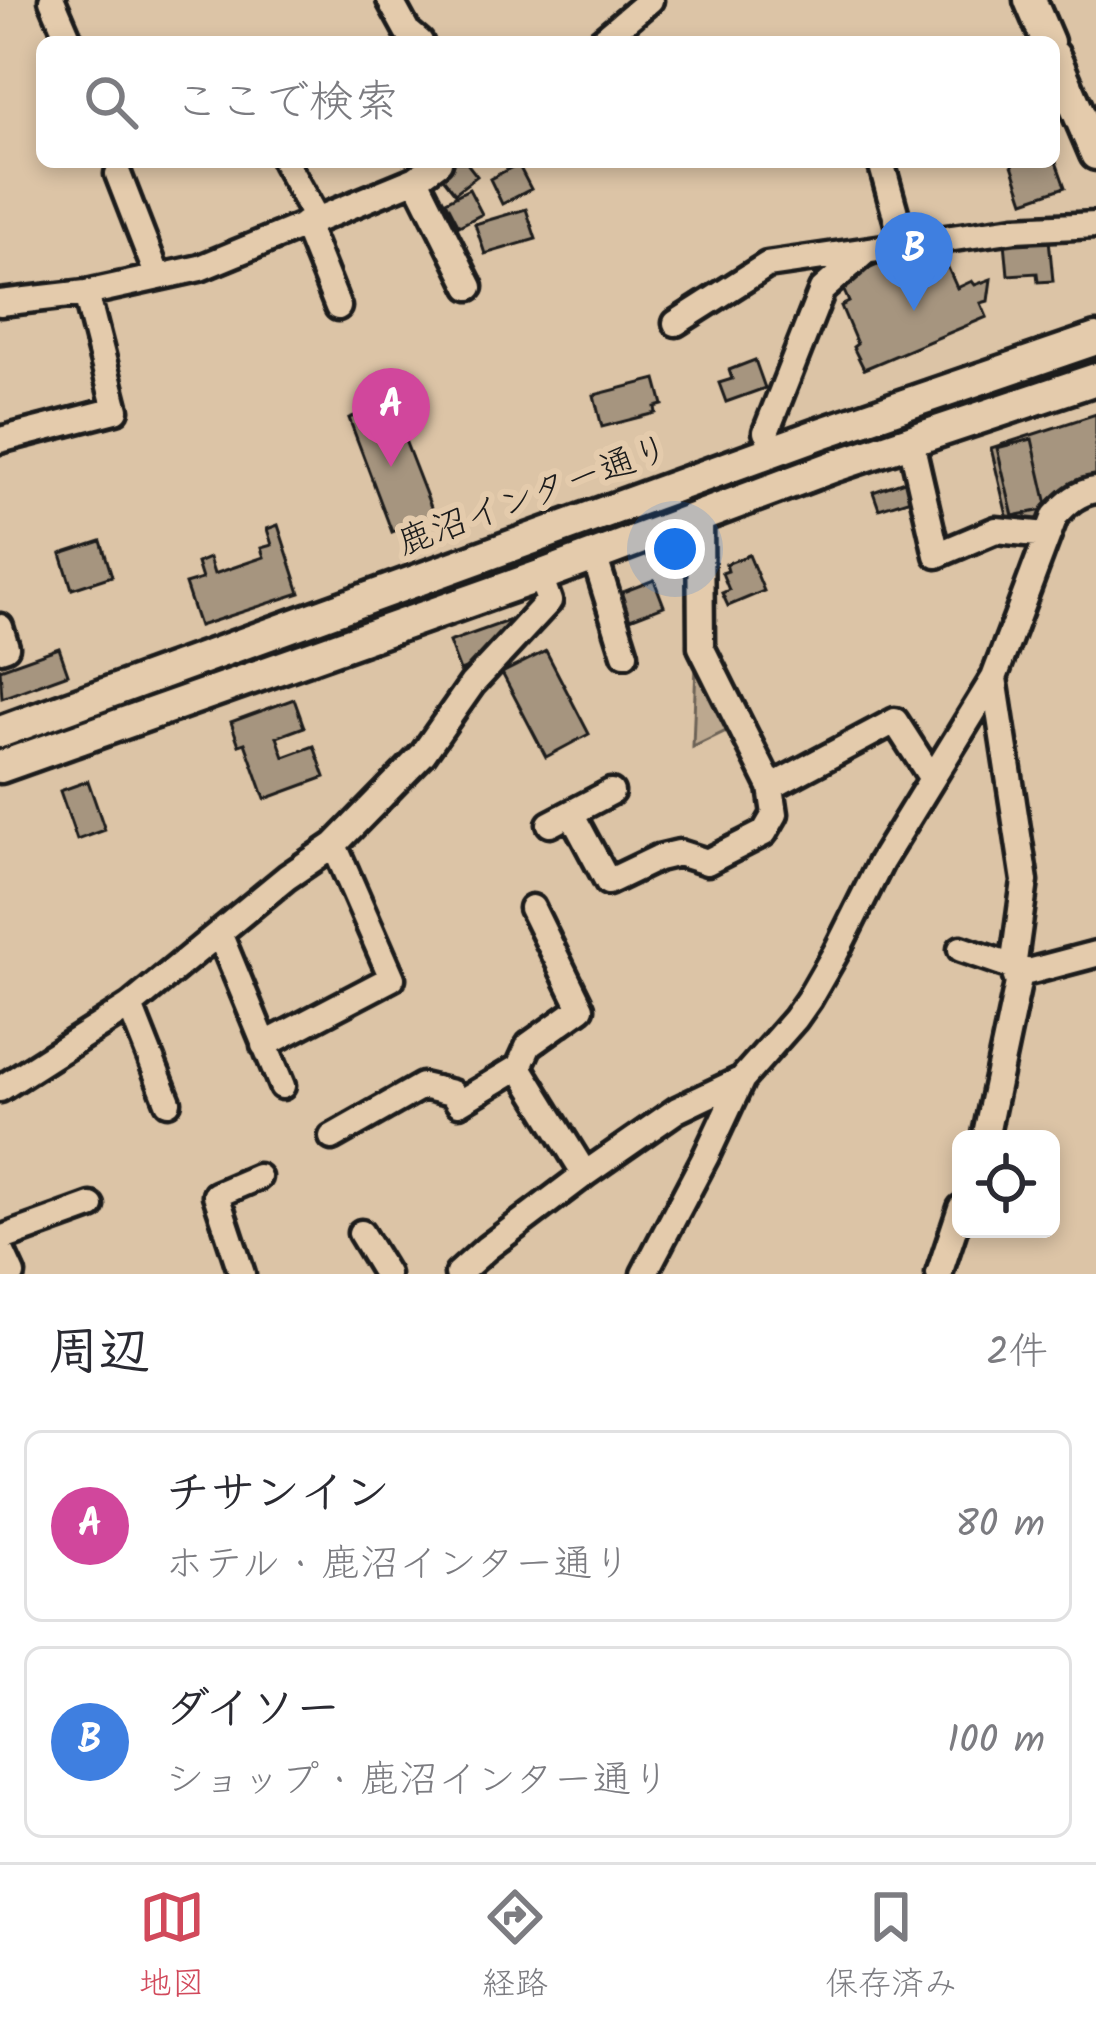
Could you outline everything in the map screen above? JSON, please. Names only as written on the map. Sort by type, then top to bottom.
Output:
[{"type":"main road","points":[[1030,0],[1045,36]]},
{"type":"main road","points":[[1060,70],[1096,154]]},
{"type":"main road","name":"鹿沼インター通り","points":[[0,732],[1096,338]]},
{"type":"main road","name":"鹿沼インター通り","points":[[0,767],[836,466],[1096,379]]},
{"type":"street","points":[[52,0],[67,36]]},
{"type":"street","points":[[390,0],[412,36]]},
{"type":"street","points":[[620,12],[650,0]]},
{"type":"street","points":[[288,168],[338,307]]},
{"type":"street","points":[[0,303],[86,293],[200,268],[416,179],[431,168]]},
{"type":"street","points":[[883,168],[904,245]]},
{"type":"street","points":[[118,174],[158,277]]},
{"type":"street","points":[[416,179],[470,287]]},
{"type":"street","points":[[676,323],[767,265],[1015,229],[1096,225]]},
{"type":"street","points":[[766,432],[821,290],[866,250]]},
{"type":"street","points":[[0,440],[116,410],[86,293]]},
{"type":"street","points":[[910,442],[937,555],[996,530],[1047,535]]},
{"type":"street","points":[[644,1274],[742,1078],[809,999],[880,862],[994,678],[1055,516],[1070,501],[1096,490]]},
{"type":"street","points":[[611,792],[561,818],[608,881],[658,858],[679,854],[706,862],[764,833],[775,814],[771,787],[701,647],[700,516]]},
{"type":"street","points":[[594,555],[625,653]]},
{"type":"street","points":[[0,1089],[130,1006],[334,845],[423,754],[472,684],[549,601],[540,576]]},
{"type":"street","points":[[0,627],[6,647],[0,649]]},
{"type":"street","points":[[987,1130],[1018,983],[1012,968],[1024,896],[994,678]]},
{"type":"street","points":[[771,787],[895,721],[931,778]]},
{"type":"street","points":[[264,1045],[392,978],[334,845]]},
{"type":"street","points":[[332,1137],[422,1086],[452,1093],[459,1103],[519,1067],[529,1046],[581,1008],[532,908]]},
{"type":"street","points":[[219,933],[282,1086]]},
{"type":"street","points":[[961,949],[1028,972],[1096,954]]},
{"type":"street","points":[[130,1006],[168,1102]]},
{"type":"street","points":[[519,1067],[585,1174]]},
{"type":"street","points":[[458,1274],[585,1174],[677,1110],[742,1078]]},
{"type":"street","points":[[242,1274],[216,1195],[258,1177]]},
{"type":"street","points":[[12,1274],[0,1243],[91,1206]]},
{"type":"street","points":[[362,1233],[386,1274]]},
{"type":"street","points":[[939,1274],[952,1235]]},
{"type":"shaded area","points":[[696,664],[728,730],[693,747]]},
{"type":"building","points":[[448,168],[471,168],[477,176],[455,193],[440,174]]},
{"type":"building","points":[[520,168],[531,189],[502,204],[490,179]]},
{"type":"building","points":[[1013,168],[1058,168],[1065,187],[1024,201]]},
{"type":"building","points":[[469,189],[482,214],[459,226],[446,201]]},
{"type":"building","points":[[526,209],[536,239],[485,254],[475,224]]},
{"type":"building","points":[[1049,239],[1053,281],[1038,282],[1037,273],[1008,275],[1005,242]]},
{"type":"building","points":[[911,250],[921,272],[945,261],[957,288],[991,279],[988,301],[981,303],[987,317],[864,369],[841,306],[849,302],[839,280]]},
{"type":"building","points":[[755,360],[765,388],[726,402],[719,383],[732,379],[729,370]]},
{"type":"building","points":[[656,379],[663,405],[655,407],[656,413],[602,427],[594,395]]},
{"type":"building","points":[[390,402],[434,515],[392,532],[349,418]]},
{"type":"building","points":[[1096,414],[1096,483],[1044,522],[1008,520],[991,448]]},
{"type":"building","points":[[1032,439],[1048,509],[1013,516],[997,448]]},
{"type":"building","points":[[910,479],[917,497],[879,509],[873,492]]},
{"type":"building","points":[[278,525],[300,593],[199,626],[185,584],[202,579],[197,563],[209,558],[214,574],[264,557],[261,548],[272,545],[267,529]]},
{"type":"building","points":[[101,541],[112,576],[72,589],[61,554]]},
{"type":"building","points":[[749,555],[764,591],[728,606],[722,593],[729,590],[722,573],[728,571],[726,564]]},
{"type":"building","points":[[654,580],[664,606],[625,621],[615,595]]},
{"type":"building","points":[[508,621],[512,634],[477,665],[460,671],[449,642]]},
{"type":"building","points":[[59,648],[68,674],[2,698],[0,669]]},
{"type":"building","points":[[546,651],[589,734],[546,757],[502,673]]},
{"type":"building","points":[[294,699],[304,727],[277,737],[284,757],[314,746],[325,777],[265,799],[245,743],[239,745],[231,722]]},
{"type":"building","points":[[88,781],[105,830],[77,840],[60,791]]},
{"type":"place","name":"ダイソー","points":[[914,311]]},
{"type":"place","name":"チサンイン","points":[[391,467]]}]
